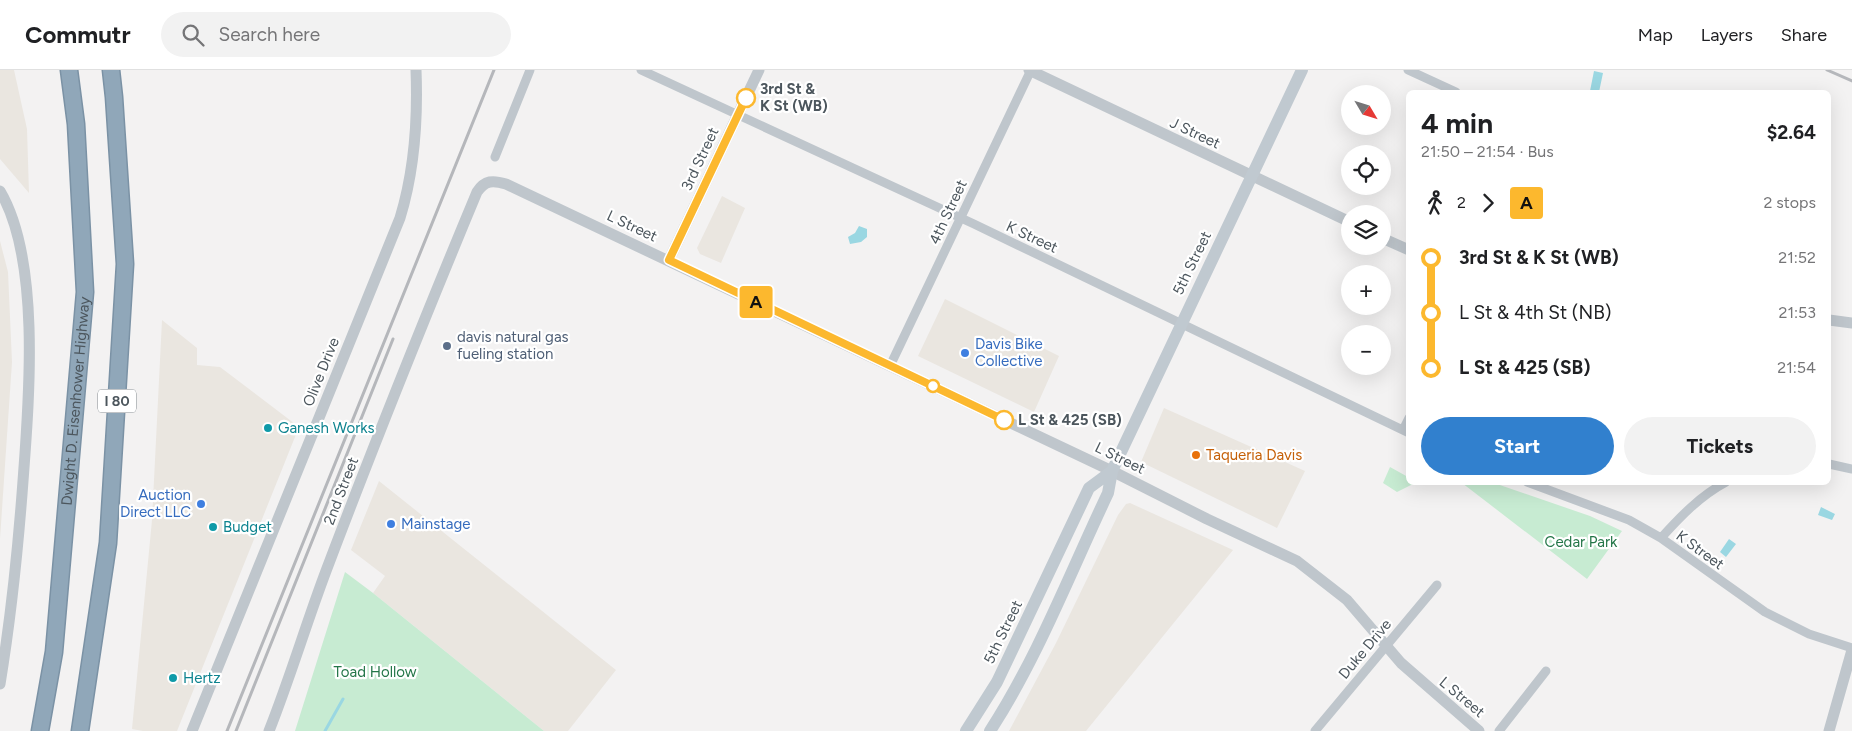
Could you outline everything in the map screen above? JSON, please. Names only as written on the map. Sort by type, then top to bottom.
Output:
[{"type":"highway","points":[[64,70],[76,124]]},
{"type":"highway","name":"Dwight D. Eisenhower Highway","points":[[40,731],[54,652],[85,292],[76,124],[69,70]]},
{"type":"highway","name":"I 80","points":[[80,731],[108,543],[125,264],[111,70]]},
{"type":"main road","name":"5th Street","points":[[990,731],[1024,672],[1108,493],[1112,471],[1302,70]]},
{"type":"main road","name":"5th Street","points":[[966,731],[997,682],[1089,488],[1112,471]]},
{"type":"street","name":"Olive Drive","points":[[192,731],[400,218],[407,195],[416,145],[418,117],[416,70]]},
{"type":"street","points":[[495,157],[530,70]]},
{"type":"street","name":"K Street","points":[[641,70],[961,219],[1406,431]]},
{"type":"street","name":"3rd Street","points":[[669,260],[759,70]]},
{"type":"street","name":"J Street","points":[[1030,70],[1341,218]]},
{"type":"street","name":"4th Street","points":[[890,366],[1030,70]]},
{"type":"street","points":[[1408,70],[1452,90]]},
{"type":"street","name":"L Street","points":[[484,183],[492,181],[506,184],[1112,471],[1207,519],[1297,561],[1347,600],[1386,644],[1400,663],[1479,731]]},
{"type":"street","name":"2nd Street","points":[[269,731],[326,573],[428,310],[477,192],[484,183]]},
{"type":"street","points":[[0,191],[17,226],[23,257],[28,347],[27,422],[20,514],[0,684]]},
{"type":"street","points":[[1391,242],[1406,249]]},
{"type":"street","points":[[1831,320],[1852,323]]},
{"type":"street","points":[[1831,464],[1852,469]]},
{"type":"street","name":"K Street","points":[[1534,485],[1629,520],[1662,538],[1734,592],[1773,616],[1809,634],[1852,649]]},
{"type":"street","points":[[1662,538],[1683,513],[1710,491],[1721,485]]},
{"type":"street","name":"Duke Drive","points":[[1315,731],[1437,585]]},
{"type":"street","points":[[1829,731],[1852,649]]},
{"type":"street","points":[[1499,731],[1546,671]]},
{"type":"shaded area","points":[[0,70],[14,70],[27,129],[29,193],[0,159]]},
{"type":"shaded area","points":[[722,196],[745,208],[721,263],[700,254],[697,248]]},
{"type":"shaded area","points":[[0,241],[8,272],[12,362],[0,539]]},
{"type":"shaded area","points":[[945,299],[1059,356],[1034,412],[918,356]]},
{"type":"shaded area","points":[[162,320],[197,348],[197,365],[220,367],[299,427],[177,731],[143,731],[132,729],[152,520]]},
{"type":"shaded area","points":[[1164,408],[1305,471],[1277,528],[1141,462]]},
{"type":"shaded area","points":[[379,481],[616,670],[568,731],[544,731],[373,593],[385,576],[351,550]]},
{"type":"shaded area","points":[[1130,503],[1233,550],[1086,731],[1009,731],[1056,643],[1118,515],[1126,504]]},
{"type":"green space","points":[[1390,467],[1406,476],[1406,485],[1411,485],[1397,492],[1383,483]]},
{"type":"green space","name":"Cedar Park","points":[[1465,485],[1500,485],[1590,516],[1622,531],[1587,579]]},
{"type":"green space","name":"Toad Hollow","points":[[345,572],[373,593],[544,731],[295,731]]},
{"type":"water","points":[[1594,71],[1603,73],[1599,90],[1590,90]]},
{"type":"water","points":[[859,226],[867,229],[867,237],[861,242],[850,244],[848,237],[855,233]]},
{"type":"water","points":[[1821,507],[1835,514],[1832,520],[1818,515]]},
{"type":"water","points":[[1729,539],[1736,544],[1726,557],[1720,552]]},
{"type":"waterway","points":[[325,731],[343,699]]},
{"type":"railway","points":[[227,731],[494,70]]},
{"type":"railway","points":[[1827,70],[1852,81]]},
{"type":"railway","points":[[236,731],[393,339]]},
{"type":"bus line","name":"A","points":[[746,98],[669,260],[1004,420]]},
{"type":"place","name":"3rd St & K St (WB)","points":[[746,98]]},
{"type":"place","name":"davis natural gas fueling station","points":[[447,346]]},
{"type":"place","name":"Davis Bike Collective","points":[[965,353]]},
{"type":"place","name":"L St & 425 (SB)","points":[[1004,420]]},
{"type":"place","name":"Ganesh Works","points":[[268,428]]},
{"type":"place","name":"Taqueria Davis","points":[[1196,455]]},
{"type":"place","name":"Auction Direct LLC","points":[[201,504]]},
{"type":"place","name":"Mainstage","points":[[391,524]]},
{"type":"place","name":"Budget","points":[[213,527]]},
{"type":"place","name":"Hertz","points":[[173,678]]}]
